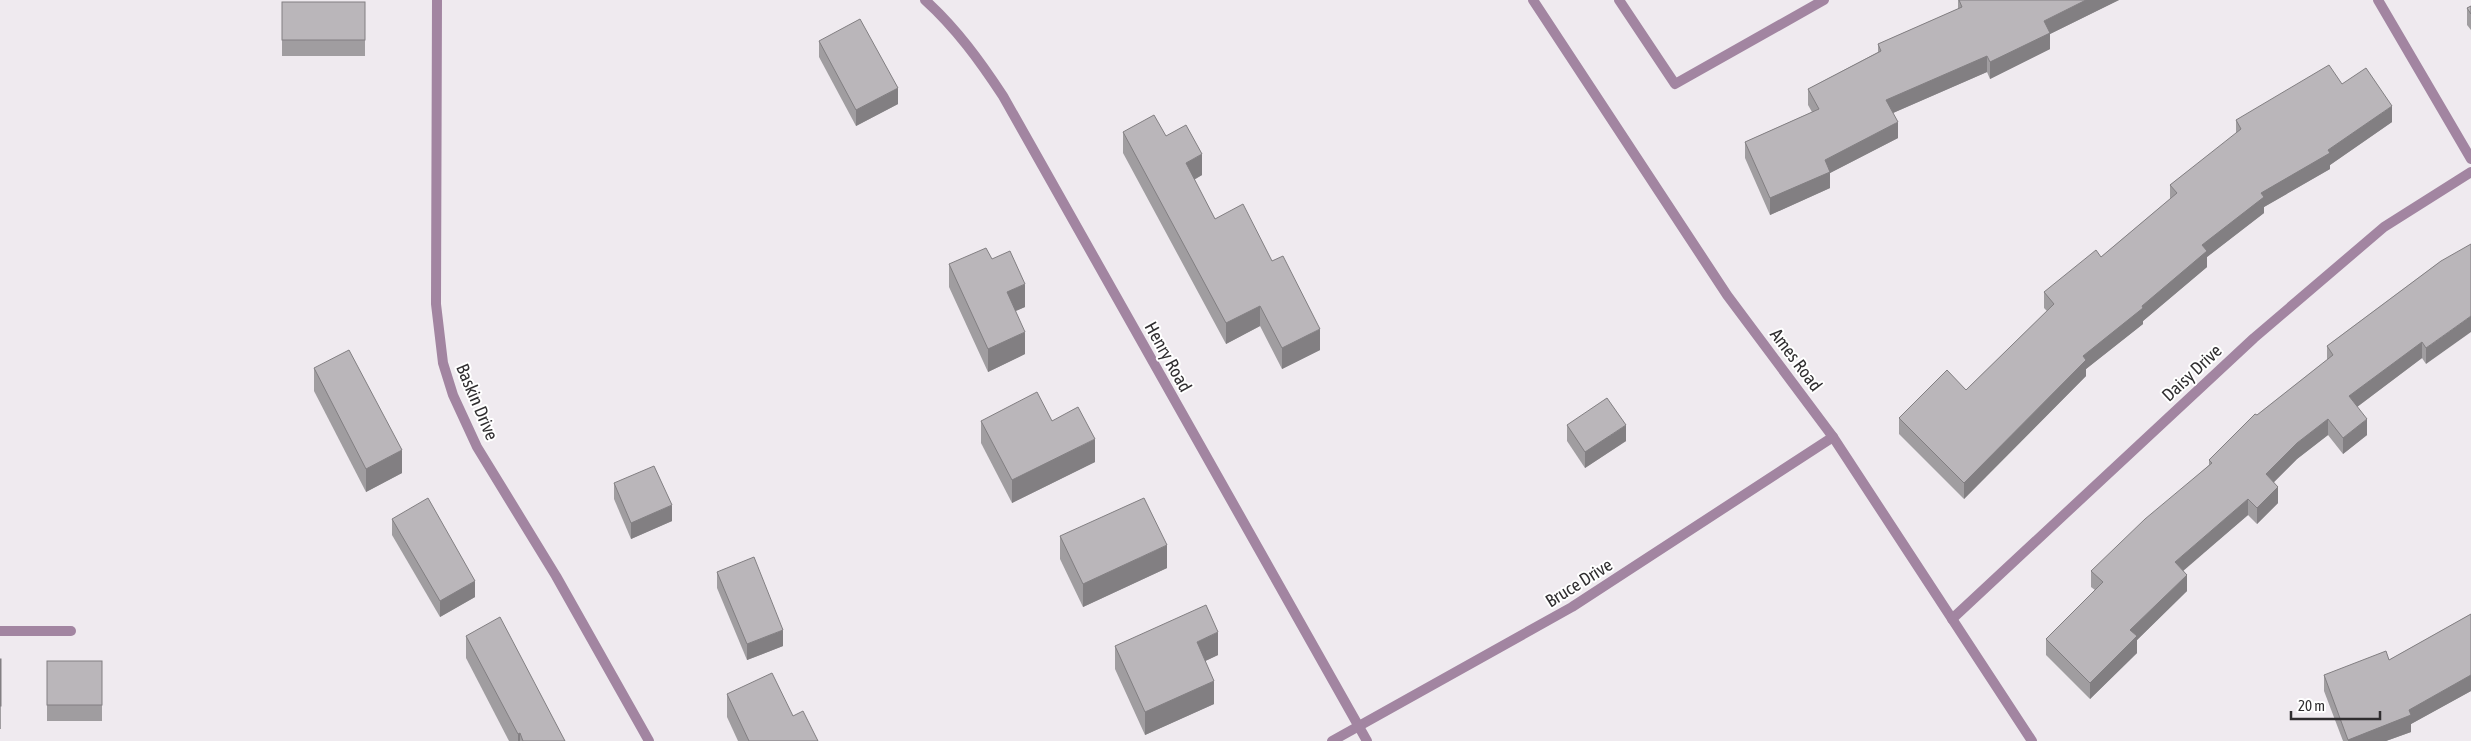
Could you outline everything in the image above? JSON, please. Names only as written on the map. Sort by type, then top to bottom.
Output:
[{"type":"street","name":"Baskin Drive","points":[[437,0],[436,304],[443,363],[453,395],[477,447],[556,576],[649,741]]},
{"type":"street","name":"Henry Road","points":[[925,0],[944,17],[972,51],[1003,96],[1367,741]]},
{"type":"street","name":"Ames Road","points":[[1533,0],[1728,295],[1833,437],[2032,741]]},
{"type":"street","points":[[1619,0],[1675,84],[1824,0]]},
{"type":"street","points":[[2378,0],[2471,160]]},
{"type":"street","name":"Daisy Drive","points":[[1952,619],[2254,338],[2384,227],[2471,172]]},
{"type":"street","name":"Bruce Drive","points":[[1332,741],[1450,678],[1572,607],[1833,437]]},
{"type":"street","points":[[0,631],[71,631]]},
{"type":"building","points":[[1959,0],[2086,0],[2044,21],[2050,33],[1990,62],[1987,56],[1886,100],[1898,122],[1825,160],[1830,172],[1770,198],[1745,142],[1819,109],[1808,89],[1881,51],[1878,44],[1962,7]]},
{"type":"building","points":[[282,2],[365,2],[365,40],[282,40]]},
{"type":"building","points":[[2471,6],[2471,14],[2467,8]]},
{"type":"building","points":[[860,19],[898,88],[856,110],[819,41]]},
{"type":"building","points":[[2329,65],[2342,84],[2366,68],[2392,106],[2328,150],[2330,153],[2261,193],[2264,197],[2202,245],[2207,251],[2142,306],[2143,308],[2083,356],[2086,360],[1964,483],[1899,418],[1947,370],[1966,390],[2054,304],[2044,292],[2096,250],[2101,257],[2177,193],[2170,185],[2241,129],[2236,120]]},
{"type":"building","points":[[1154,115],[1166,136],[1186,125],[1202,154],[1186,163],[1215,219],[1243,204],[1272,261],[1283,256],[1320,329],[1282,348],[1260,306],[1226,323],[1123,132]]},
{"type":"building","points":[[2471,244],[2471,316],[2426,348],[2422,342],[2349,396],[2367,419],[2343,438],[2328,419],[2297,443],[2266,474],[2278,487],[2257,508],[2248,499],[2175,562],[2187,575],[2130,630],[2137,636],[2090,683],[2046,639],[2103,582],[2091,571],[2145,519],[2212,463],[2209,460],[2255,414],[2257,415],[2333,355],[2327,346],[2441,261]]},
{"type":"building","points":[[986,248],[992,259],[1010,251],[1025,284],[1007,292],[1025,332],[988,349],[949,264]]},
{"type":"building","points":[[349,350],[402,450],[366,469],[314,368]]},
{"type":"building","points":[[1037,392],[1052,421],[1078,407],[1095,439],[1012,480],[981,421]]},
{"type":"building","points":[[1607,398],[1626,425],[1585,452],[1567,425]]},
{"type":"building","points":[[654,466],[672,505],[631,523],[614,483]]},
{"type":"building","points":[[428,498],[475,581],[440,601],[392,519]]},
{"type":"building","points":[[1144,498],[1167,545],[1083,584],[1060,536]]},
{"type":"building","points":[[754,557],[783,630],[747,644],[717,572]]},
{"type":"building","points":[[1206,605],[1218,632],[1197,642],[1214,681],[1145,712],[1115,646]]},
{"type":"building","points":[[2471,614],[2471,675],[2409,710],[2411,715],[2348,740],[2324,675],[2386,651],[2389,660]]},
{"type":"building","points":[[500,617],[565,741],[523,741],[466,636]]},
{"type":"building","points":[[1,659],[1,706],[0,706]]},
{"type":"building","points":[[47,661],[102,661],[102,705],[47,705]]},
{"type":"building","points":[[772,673],[793,716],[803,711],[818,741],[749,741],[727,694]]}]
